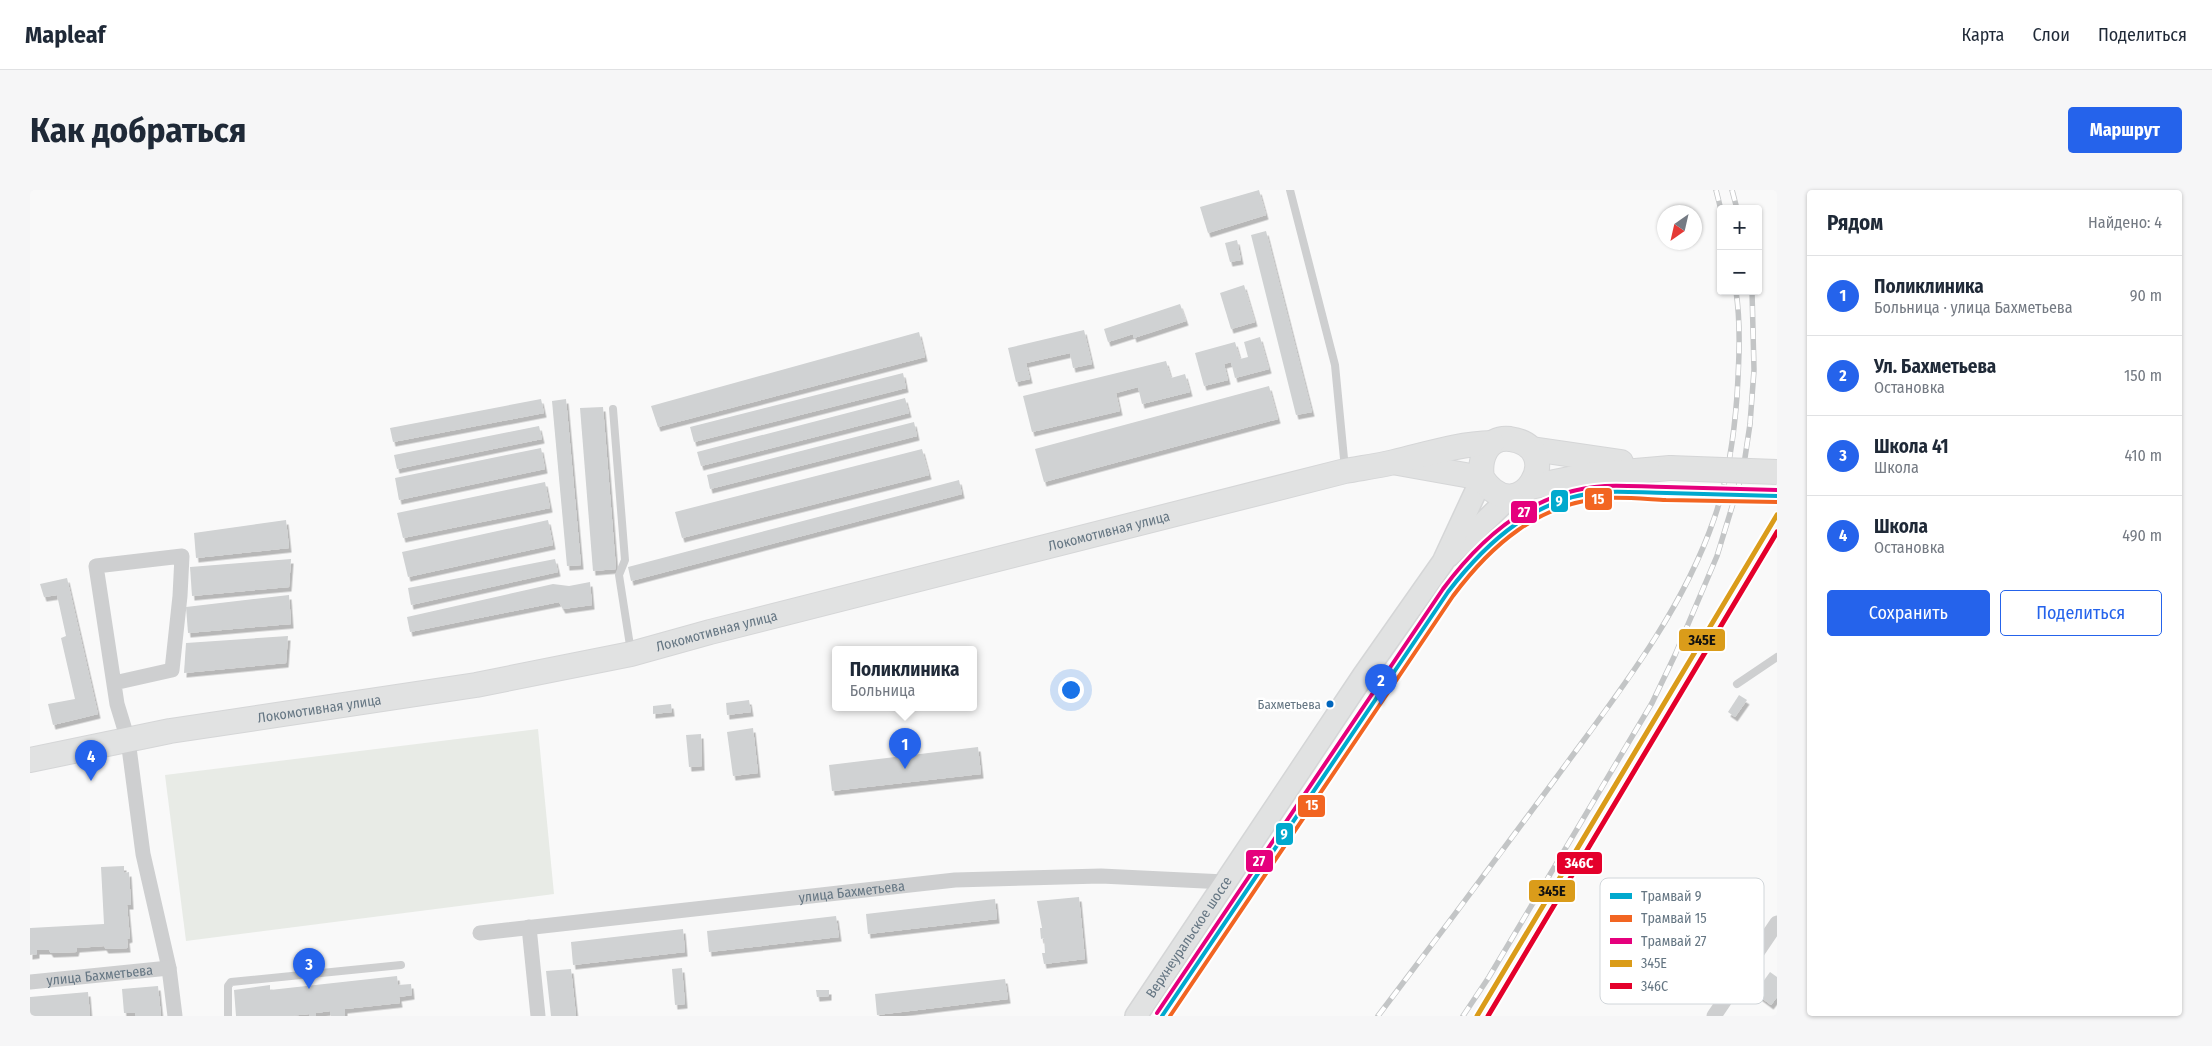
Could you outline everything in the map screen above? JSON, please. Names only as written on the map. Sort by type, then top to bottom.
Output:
[{"type":"main road","points":[[1670,468],[1589,475],[1521,492],[1499,495],[1489,488],[1482,478],[1480,466],[1483,453],[1492,443],[1506,438],[1520,440],[1532,449],[1577,457],[1670,468],[1777,472]]},
{"type":"main road","name":"Локомотивная улица","points":[[30,760],[170,731],[476,685],[631,654],[710,632],[1345,471],[1394,462],[1441,449],[1470,444],[1492,443]]},
{"type":"main road","points":[[1443,562],[1521,492],[1537,475],[1537,462],[1532,449]]},
{"type":"main road","points":[[1394,462],[1482,478]]},
{"type":"main road","points":[[1443,562],[1482,478]]},
{"type":"main road","name":"Верхнеуральское шоссе","points":[[1136,1016],[1363,676],[1443,562]]},
{"type":"street","points":[[114,683],[172,670],[180,596],[182,556],[96,566],[114,683],[128,740],[143,854],[169,968],[175,1016]]},
{"type":"street","name":"улица Бахметьева","points":[[480,933],[955,880],[1101,876],[1225,882]]},
{"type":"street","points":[[1764,942],[1777,923]]},
{"type":"street","points":[[529,927],[538,1016]]},
{"type":"street","name":"улица Бахметьева","points":[[30,982],[169,968]]},
{"type":"street","points":[[1714,1016],[1722,1004]]},
{"type":"lane","points":[[1290,190],[1335,366],[1345,471]]},
{"type":"lane","points":[[612,409],[625,560],[619,575],[631,654]]},
{"type":"lane","points":[[1737,684],[1777,657]]},
{"type":"lane","points":[[228,1016],[228,986],[231,982],[401,964]]},
{"type":"shaded area","points":[[538,729],[554,894],[186,941],[165,775]]},
{"type":"building","points":[[1259,190],[1266,215],[1208,233],[1200,207]]},
{"type":"building","points":[[1266,231],[1312,412],[1296,415],[1251,235]]},
{"type":"building","points":[[1237,240],[1241,260],[1230,262],[1225,243]]},
{"type":"building","points":[[1244,285],[1255,322],[1231,329],[1220,293]]},
{"type":"building","points":[[1180,304],[1186,321],[1134,338],[1133,334],[1108,342],[1104,329]]},
{"type":"building","points":[[1084,330],[1092,364],[1073,368],[1070,353],[1026,363],[1030,379],[1016,382],[1008,348]]},
{"type":"building","points":[[919,332],[925,357],[658,427],[651,406]]},
{"type":"building","points":[[1260,337],[1269,369],[1235,378],[1231,362],[1224,364],[1228,380],[1204,386],[1195,353],[1235,342],[1240,359],[1248,357],[1244,342]]},
{"type":"building","points":[[1166,361],[1171,378],[1185,374],[1190,392],[1142,404],[1138,387],[1116,393],[1120,411],[1032,432],[1023,396]]},
{"type":"building","points":[[903,373],[906,388],[694,442],[690,427]]},
{"type":"building","points":[[1269,386],[1278,419],[1044,482],[1035,449]]},
{"type":"building","points":[[905,398],[909,413],[701,466],[697,452]]},
{"type":"building","points":[[541,399],[544,413],[393,442],[390,428]]},
{"type":"building","points":[[566,399],[581,565],[567,566],[552,401]]},
{"type":"building","points":[[603,407],[616,569],[593,571],[580,408]]},
{"type":"building","points":[[914,422],[917,436],[710,489],[707,475]]},
{"type":"building","points":[[539,426],[542,439],[397,469],[394,455]]},
{"type":"building","points":[[541,448],[545,469],[399,500],[395,478]]},
{"type":"building","points":[[922,449],[929,475],[682,538],[675,512]]},
{"type":"building","points":[[959,480],[962,494],[631,581],[628,567]]},
{"type":"building","points":[[545,482],[550,508],[403,538],[397,513]]},
{"type":"building","points":[[286,520],[289,548],[196,558],[194,533]]},
{"type":"building","points":[[548,520],[553,545],[408,577],[402,552]]},
{"type":"building","points":[[291,559],[289,587],[192,596],[190,567]]},
{"type":"building","points":[[555,559],[558,572],[411,605],[408,588]]},
{"type":"building","points":[[67,578],[98,714],[53,725],[48,704],[75,699],[61,638],[66,636],[57,595],[44,597],[40,584]]},
{"type":"building","points":[[590,582],[592,605],[563,609],[559,602],[410,632],[407,617],[553,584],[569,586]]},
{"type":"building","points":[[289,595],[291,624],[188,633],[186,607]]},
{"type":"building","points":[[288,636],[286,663],[184,673],[186,643]]},
{"type":"building","points":[[1739,695],[1747,700],[1735,717],[1728,712]]},
{"type":"building","points":[[749,700],[751,712],[727,715],[726,703]]},
{"type":"building","points":[[671,704],[672,712],[653,714],[653,706]]},
{"type":"building","points":[[753,728],[758,773],[733,776],[727,732]]},
{"type":"building","points":[[701,734],[702,766],[689,767],[686,735]]},
{"type":"building","points":[[978,747],[981,774],[832,791],[829,765]]},
{"type":"building","points":[[124,866],[124,873],[129,872],[131,905],[127,905],[130,938],[127,939],[128,948],[106,949],[104,946],[77,948],[76,952],[51,953],[49,950],[37,950],[37,954],[30,955],[30,928],[104,924],[101,867]]},
{"type":"building","points":[[1079,897],[1085,959],[1044,964],[1042,953],[1045,953],[1044,938],[1041,939],[1040,928],[1042,928],[1037,901]]},
{"type":"building","points":[[995,899],[997,919],[868,934],[866,914]]},
{"type":"building","points":[[836,916],[839,937],[709,952],[707,931]]},
{"type":"building","points":[[683,929],[685,952],[573,965],[571,942]]},
{"type":"building","points":[[682,968],[685,1004],[675,1005],[672,969]]},
{"type":"building","points":[[571,969],[576,1016],[551,1016],[546,971]]},
{"type":"building","points":[[1770,972],[1777,977],[1777,997],[1771,1005],[1764,1000],[1764,980]]},
{"type":"building","points":[[397,976],[398,985],[411,984],[412,995],[399,997],[400,1003],[345,1009],[345,1016],[331,1016],[330,1011],[316,1013],[316,1016],[309,1016],[309,1014],[236,1016],[234,990],[270,985],[270,990]]},
{"type":"building","points":[[1005,979],[1008,999],[877,1015],[875,994]]},
{"type":"building","points":[[158,986],[161,1016],[136,1016],[135,1013],[124,1013],[122,989]]},
{"type":"building","points":[[816,990],[829,990],[829,996],[817,997]]},
{"type":"building","points":[[88,992],[90,1016],[30,1016],[30,997]]},
{"type":"railway","points":[[1716,190],[1720,205]]},
{"type":"railway","points":[[1732,190],[1736,205]]},
{"type":"railway","points":[[1378,1016],[1601,717],[1645,654],[1684,589],[1714,519],[1730,458],[1736,411],[1738,370],[1739,330],[1737,295]]},
{"type":"railway","points":[[1463,1016],[1489,977],[1652,703],[1675,655],[1717,556],[1743,471],[1750,424],[1754,370],[1752,295]]},
{"type":"tram line","name":"27","points":[[1157,1013],[1443,589],[1475,551],[1493,534],[1534,506],[1556,496],[1580,489],[1620,486],[1777,490]]},
{"type":"tram line","name":"9","points":[[1162,1016],[1448,592],[1463,573],[1497,539],[1516,524],[1536,512],[1558,502],[1581,495],[1621,492],[1777,496]]},
{"type":"tram line","name":"15","points":[[1170,1016],[1453,596],[1468,577],[1500,544],[1518,530],[1559,508],[1605,498],[1777,502]]},
{"type":"transit line","name":"345Е","points":[[1477,1016],[1777,515]]},
{"type":"transit line","name":"346С","points":[[1488,1016],[1777,532]]},
{"type":"place","name":"Бахметьева","points":[[1330,704]]},
{"type":"place","name":"Ул. Бахметьева","points":[[1381,705]]},
{"type":"place","name":"Поликлиника","points":[[905,769]]},
{"type":"place","name":"Школа","points":[[91,781]]},
{"type":"place","name":"Школа 41","points":[[309,989]]}]
